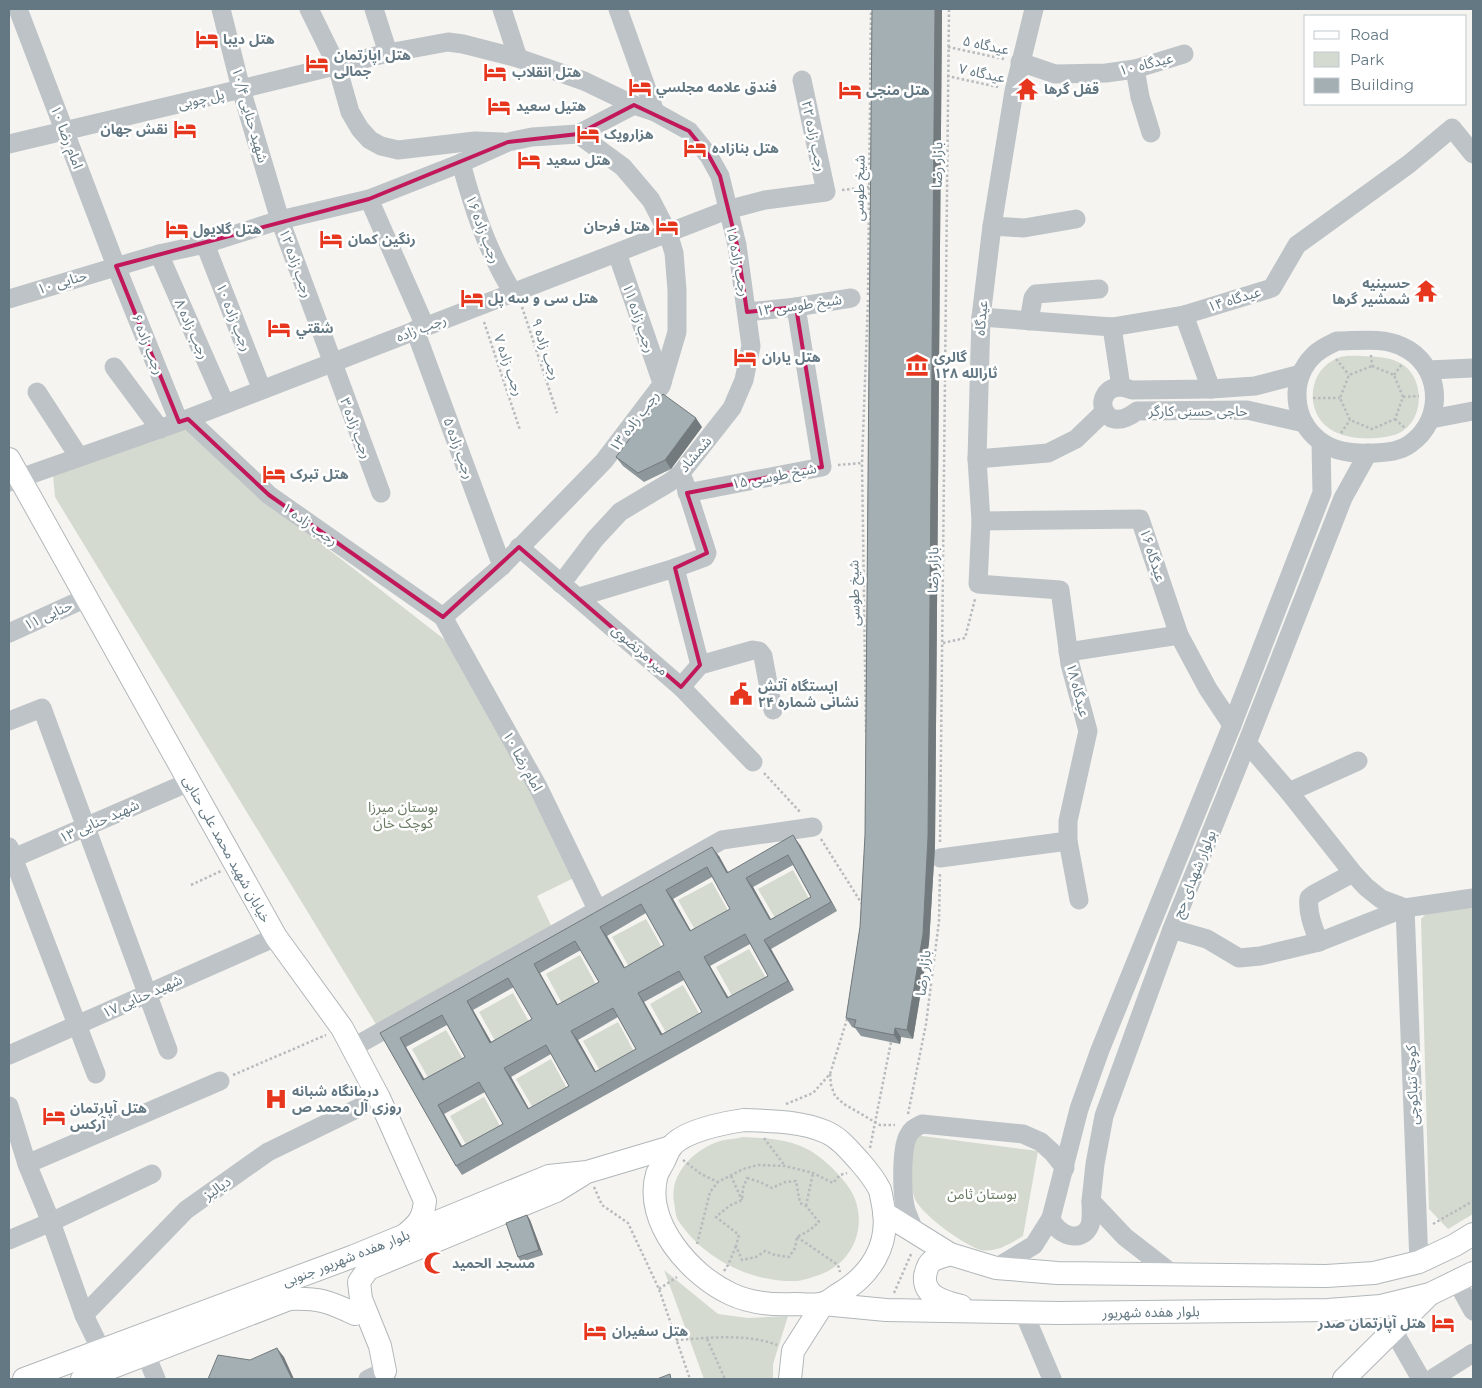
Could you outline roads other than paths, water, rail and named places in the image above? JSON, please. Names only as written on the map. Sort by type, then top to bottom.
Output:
[{"type":"main road","name":"خیابان شهید محمد علی حنایی","points":[[12,473],[86,598],[276,937],[342,1028],[378,1098],[425,1201],[419,1224],[405,1236]]},
{"type":"main road","name":"بلوار هفده شهریور جنوبی","points":[[24,1379],[354,1256],[549,1176],[587,1172],[671,1147],[682,1138],[714,1125],[744,1120],[777,1121],[805,1125],[827,1133],[847,1147],[866,1169],[880,1190],[884,1213],[884,1232],[879,1254],[866,1273],[846,1291],[823,1304]]},
{"type":"main road","name":"بلوار هفده شهریور","points":[[671,1147],[657,1174],[655,1188],[657,1209],[669,1241],[691,1267],[713,1285],[732,1295],[758,1302],[823,1304],[886,1310],[1024,1313],[1328,1310],[1381,1306],[1430,1294],[1465,1277]]},
{"type":"main road","points":[[381,1377],[380,1346],[361,1299],[360,1282],[368,1269],[556,1191],[587,1172]]},
{"type":"main road","points":[[884,1213],[950,1254],[996,1268],[1057,1273],[1326,1276],[1374,1273],[1419,1262],[1456,1245],[1473,1234]]},
{"type":"main road","points":[[950,1254],[932,1261],[927,1268],[925,1281],[928,1289],[940,1300],[980,1312]]},
{"type":"main road","points":[[354,1256],[345,1272],[345,1286],[381,1377]]},
{"type":"main road","points":[[1344,1379],[1430,1294]]},
{"type":"main road","name":"بلوار هفده شهریور جنوبی","points":[[82,1379],[289,1298],[309,1298],[330,1302],[355,1314]]},
{"type":"main road","points":[[790,1379],[793,1351],[823,1304]]},
{"type":"street","name":"امام رضا ۱۰","points":[[18,9],[116,266]]},
{"type":"street","name":"شهید حنایی ۱۰/۴","points":[[221,9],[280,220]]},
{"type":"street","points":[[309,9],[337,66],[350,112],[360,129],[370,140],[382,146],[398,150],[474,141],[508,142],[532,137],[578,134],[634,105]]},
{"type":"street","points":[[374,9],[388,53],[448,42],[463,44],[518,58],[584,81],[634,105]]},
{"type":"street","points":[[502,9],[518,58]]},
{"type":"street","points":[[618,9],[655,112]]},
{"type":"street","name":"عیدگاه","points":[[978,584],[981,521],[977,459],[981,317],[992,226],[1014,90],[1034,9]]},
{"type":"street","name":"پل چوبی","points":[[9,144],[388,53]]},
{"type":"street","name":"عیدگاه ۱۰","points":[[1020,62],[1054,74],[1106,73],[1135,69],[1184,54]]},
{"type":"street","points":[[1135,69],[1140,97],[1151,133]]},
{"type":"street","name":"رجب زاده ۲۲","points":[[802,80],[826,192]]},
{"type":"street","name":"رجب زاده ۱۵","points":[[634,105],[655,112],[689,132],[709,156],[720,176],[737,245],[747,312]]},
{"type":"street","name":"عیدگاه ۱۴","points":[[981,317],[1112,327],[1184,315],[1272,288],[1297,245],[1409,164],[1452,128],[1473,154]]},
{"type":"street","name":"رجب زاده ۱۳","points":[[443,617],[502,566],[604,461],[660,386],[678,332],[674,253],[668,233],[652,200],[623,167],[578,134]]},
{"type":"street","name":"حنایی ۱۰","points":[[9,298],[159,254],[205,244],[280,220],[369,199],[508,142]]},
{"type":"street","name":"رجب زاده ۱۶","points":[[460,163],[473,210],[497,266],[515,292]]},
{"type":"street","name":"رجب زاده","points":[[12,473],[79,458],[160,429],[727,210],[765,200],[826,192]]},
{"type":"street","name":"رجب زاده ۵","points":[[369,199],[420,328],[502,566]]},
{"type":"street","points":[[992,226],[1024,228],[1076,219]]},
{"type":"street","name":"رجب زاده ۱۲","points":[[280,220],[332,363]]},
{"type":"street","name":"رجب زاده ۱۰","points":[[205,244],[262,390]]},
{"type":"street","name":"رجب زاده ۱۱","points":[[617,253],[662,382]]},
{"type":"street","name":"رجب زاده ۸","points":[[159,254],[225,404]]},
{"type":"street","name":"رجب زاده ۶","points":[[116,266],[184,420]]},
{"type":"street","points":[[1029,321],[1033,298],[1036,294],[1099,289]]},
{"type":"street","name":"شیخ طوسی ۱۳","points":[[747,312],[796,307],[851,298]]},
{"type":"street","name":"۱۵ شیخ طوسی","points":[[687,493],[822,467],[796,307]]},
{"type":"street","name":"شمشاد","points":[[561,584],[595,539],[620,512],[670,482],[681,473],[726,416],[744,380],[751,346],[747,312]]},
{"type":"street","points":[[1184,315],[1211,389]]},
{"type":"street","points":[[977,459],[1048,453],[1076,439],[1104,412],[1102,403],[1104,395],[1121,387],[1112,327]]},
{"type":"street","points":[[1337,341],[1388,342],[1400,345],[1421,360],[1428,370],[1435,394],[1435,407],[1431,419],[1417,439],[1395,452],[1368,453],[1332,448],[1321,442],[1311,433],[1304,423],[1296,399],[1301,374],[1307,363],[1325,346],[1337,341]]},
{"type":"street","name":"رجب زاده ۳","points":[[332,363],[381,493]]},
{"type":"street","points":[[114,367],[160,429]]},
{"type":"street","points":[[1428,370],[1473,368]]},
{"type":"street","name":"حاجی حسنی کارگر","points":[[1121,387],[1132,390],[1211,389],[1255,386],[1301,374]]},
{"type":"street","points":[[38,392],[79,458]]},
{"type":"street","name":"حاجی حسنی کارگر","points":[[1104,412],[1111,418],[1119,420],[1129,417],[1137,410],[1247,410],[1304,423]]},
{"type":"street","points":[[1431,419],[1473,411]]},
{"type":"street","name":"رجب زاده ۱","points":[[184,420],[269,496],[443,617]]},
{"type":"street","name":"بولوار شهدای حج","points":[[996,1268],[1034,1245],[1051,1218],[1079,1109],[1100,1050],[1232,725],[1322,494],[1321,442]]},
{"type":"street","name":"بولوار شهدای حج","points":[[1051,1218],[1057,1230],[1063,1234],[1077,1235],[1084,1232],[1090,1224],[1095,1164],[1104,1116],[1172,929],[1343,498],[1368,453]]},
{"type":"street","points":[[579,597],[706,557],[707,553],[681,473]]},
{"type":"street","name":"عیدگاه ۱۶","points":[[981,521],[1140,519],[1179,635],[1208,689],[1232,725]]},
{"type":"street","name":"میر مرتضوی","points":[[519,547],[681,686],[753,762]]},
{"type":"street","points":[[675,568],[700,665]]},
{"type":"street","name":"عیدگاه ۱۸","points":[[978,584],[1060,590],[1070,664],[1088,730],[1068,821],[1068,841],[1078,900]]},
{"type":"street","name":"حنایی ۱۱","points":[[9,633],[86,598]]},
{"type":"street","name":"امام رضا ۱۰","points":[[443,617],[538,787],[597,909]]},
{"type":"street","points":[[1068,652],[1179,635]]},
{"type":"street","points":[[681,686],[700,665],[754,650],[759,651],[763,656],[773,710]]},
{"type":"street","points":[[9,721],[42,708],[168,1050]]},
{"type":"street","points":[[1247,743],[1366,887],[1381,899],[1405,908]]},
{"type":"street","points":[[1289,792],[1358,761]]},
{"type":"street","name":"شهید حنایی ۱۳","points":[[10,855],[86,827],[189,782]]},
{"type":"street","points":[[352,1048],[722,840],[813,826]]},
{"type":"street","points":[[940,858],[1068,841]]},
{"type":"street","points":[[10,855],[96,1074]]},
{"type":"street","points":[[1319,942],[1308,904],[1309,898],[1353,872]]},
{"type":"street","points":[[1172,929],[1207,939],[1239,958],[1260,956],[1319,942],[1405,908],[1473,898]]},
{"type":"street","name":"کوچه تنباکوچی","points":[[1405,908],[1419,1262]]},
{"type":"street","name":"شهید حنایی ۱۷","points":[[9,1055],[276,937]]},
{"type":"street","points":[[27,1164],[220,1081]]},
{"type":"street","name":"دیالیز","points":[[84,1315],[186,1210],[268,1152],[378,1098]]},
{"type":"street","points":[[9,1106],[27,1164],[51,1222],[84,1315],[101,1350]]},
{"type":"street","points":[[918,1233],[905,1208],[902,1187],[907,1137],[905,1126],[922,1124],[1023,1134],[1042,1142],[1065,1168]]},
{"type":"street","points":[[9,1240],[152,1174]]},
{"type":"street","points":[[1091,1201],[1125,1237],[1174,1275]]},
{"type":"street","points":[[1465,1277],[1473,1311]]},
{"type":"street","points":[[1024,1313],[1052,1379]]},
{"type":"street","points":[[1393,1330],[1421,1379]]},
{"type":"street","points":[[1432,1379],[1473,1353]]},
{"type":"street","points":[[146,1354],[156,1379]]},
{"type":"place","name":"هتل دیبا","points":[[207,39]]},
{"type":"place","name":"هتل اپارتمان جمالی","points":[[317,63]]},
{"type":"place","name":"هتل انقلاب","points":[[495,72]]},
{"type":"place","name":"فندق علامه مجلسي","points":[[640,87]]},
{"type":"place","name":"قفل گرها","points":[[1027,89]]},
{"type":"place","name":"هتل منجی","points":[[850,90]]},
{"type":"place","name":"هتیل سعید","points":[[499,106]]},
{"type":"place","name":"نقش جهان","points":[[185,129]]},
{"type":"place","name":"هزارویک","points":[[588,134]]},
{"type":"place","name":"هتل بنازاده","points":[[695,148]]},
{"type":"place","name":"هتل سعید","points":[[529,160]]},
{"type":"place","name":"هتل فرحان","points":[[667,226]]},
{"type":"place","name":"هتل گلایول","points":[[177,229]]},
{"type":"place","name":"رنگین کمان","points":[[331,239]]},
{"type":"place","name":"حسینیه شمشیر گرها","points":[[1426,291]]},
{"type":"place","name":"هتل سی و سه پل","points":[[472,298]]},
{"type":"place","name":"شقتي","points":[[279,328]]},
{"type":"place","name":"هتل یاران","points":[[745,357]]},
{"type":"place","name":"گالری ثارالله ۱۲۸","points":[[917,365]]},
{"type":"place","name":"هتل تبرک","points":[[274,474]]},
{"type":"place","name":"ایستگاه آتش نشانی شماره ۲۴","points":[[741,694]]},
{"type":"place","name":"درمانگاه شبانه روزی آل محمد ص","points":[[276,1099]]},
{"type":"place","name":"هتل آپارتمان آرکس","points":[[54,1116]]},
{"type":"place","name":"مسجد الحمید","points":[[435,1263]]},
{"type":"place","name":"هتل آپارتمان صدر","points":[[1443,1323]]},
{"type":"place","name":"هتل سفیران","points":[[595,1331]]},
{"type":"park label","name":"بوستان میرزا کوچک خان","points":[[403,816]]},
{"type":"park label","name":"بوستان ثامن","points":[[982,1194]]}]
